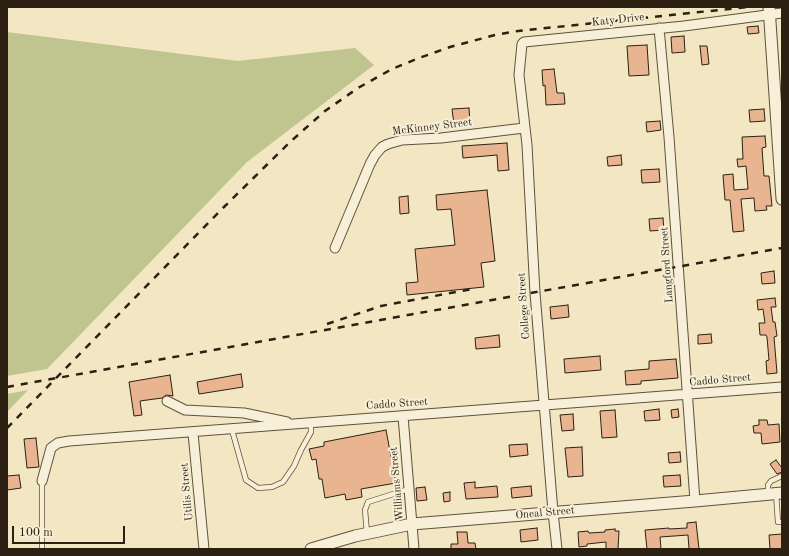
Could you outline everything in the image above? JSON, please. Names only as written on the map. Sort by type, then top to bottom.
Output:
[{"type":"street","name":"Katy Drive","points":[[520,61],[522,44],[524,42],[659,28],[770,10],[782,13]]},
{"type":"street","points":[[770,10],[782,198]]},
{"type":"street","name":"Langford Street","points":[[659,28],[669,137],[695,501]]},
{"type":"street","name":"College Street","points":[[520,61],[519,75],[527,145],[535,293],[557,549]]},
{"type":"street","name":"McKinney Street","points":[[335,248],[370,164],[382,147],[402,140],[441,138],[524,128]]},
{"type":"street","name":"Caddo Street","points":[[42,481],[49,452],[53,445],[58,443],[782,387]]},
{"type":"street","points":[[167,401],[185,410],[244,413],[298,425]]},
{"type":"street","name":"Williams Street","points":[[403,416],[414,549]]},
{"type":"street","name":"Utilis Street","points":[[193,433],[204,549]]},
{"type":"street","name":"Oneal Street","points":[[311,549],[367,533],[412,524],[776,493]]},
{"type":"lane","points":[[232,430],[246,480],[258,488],[272,487],[283,482],[294,466],[300,450],[311,432],[311,424]]},
{"type":"lane","points":[[782,476],[768,485],[776,493],[778,522],[782,522]]},
{"type":"lane","points":[[42,481],[42,549]]},
{"type":"lane","points":[[367,533],[365,510],[368,502],[409,490]]},
{"type":"green space","points":[[7,32],[238,61],[355,48],[374,65],[247,162],[47,369],[7,376]]},
{"type":"green space","points":[[28,390],[7,412],[7,394]]},
{"type":"building","points":[[758,26],[759,33],[748,34],[747,27]]},
{"type":"building","points":[[684,36],[685,52],[672,53],[671,37]]},
{"type":"building","points":[[647,45],[649,75],[629,76],[627,46]]},
{"type":"building","points":[[700,46],[707,46],[709,64],[702,65]]},
{"type":"building","points":[[554,69],[557,93],[564,93],[565,104],[546,105],[545,85],[543,86],[542,70]]},
{"type":"building","points":[[469,108],[470,124],[454,125],[452,109]]},
{"type":"building","points":[[764,109],[765,121],[750,122],[749,110]]},
{"type":"building","points":[[660,121],[661,130],[647,132],[646,122]]},
{"type":"building","points":[[765,136],[766,147],[762,148],[764,176],[769,176],[772,206],[766,206],[767,210],[755,211],[754,198],[741,199],[744,231],[733,232],[730,200],[725,200],[723,175],[733,174],[734,190],[748,189],[746,166],[738,167],[737,159],[743,159],[742,137]]},
{"type":"building","points":[[507,143],[509,170],[498,171],[497,155],[463,158],[462,146]]},
{"type":"building","points":[[621,155],[622,165],[608,166],[607,157]]},
{"type":"building","points":[[659,169],[660,182],[642,183],[641,170]]},
{"type":"building","points":[[487,190],[495,261],[481,263],[484,287],[407,295],[406,283],[418,282],[415,249],[455,245],[451,209],[437,210],[436,195]]},
{"type":"building","points":[[408,196],[409,213],[400,214],[399,197]]},
{"type":"building","points":[[663,218],[664,230],[650,231],[649,219]]},
{"type":"building","points":[[774,271],[775,283],[762,284],[761,273]]},
{"type":"building","points":[[775,298],[776,307],[771,307],[777,336],[774,337],[777,373],[767,374],[766,361],[769,360],[767,337],[766,335],[760,335],[759,323],[765,323],[763,309],[758,310],[757,300]]},
{"type":"building","points":[[568,305],[569,317],[551,319],[550,307]]},
{"type":"building","points":[[711,334],[712,343],[698,344],[698,335]]},
{"type":"building","points":[[499,335],[500,347],[476,349],[475,338]]},
{"type":"building","points":[[600,356],[601,370],[565,373],[564,359]]},
{"type":"building","points":[[676,359],[678,378],[641,381],[641,384],[626,385],[625,371],[649,369],[649,361]]},
{"type":"building","points":[[241,374],[243,387],[199,394],[197,382]]},
{"type":"building","points":[[170,375],[173,396],[166,395],[162,398],[140,401],[142,415],[134,416],[129,382]]},
{"type":"building","points":[[659,409],[660,420],[645,421],[644,411]]},
{"type":"building","points":[[678,409],[679,417],[672,418],[671,410]]},
{"type":"building","points":[[615,410],[617,437],[602,438],[600,411]]},
{"type":"building","points":[[573,414],[574,430],[562,431],[560,415]]},
{"type":"building","points":[[759,420],[767,420],[768,425],[779,424],[780,442],[762,444],[761,433],[754,433],[753,426],[759,425]]},
{"type":"building","points":[[386,430],[396,483],[361,489],[362,497],[346,500],[345,494],[325,498],[322,479],[319,479],[316,459],[312,460],[309,449],[324,446],[324,442]]},
{"type":"building","points":[[36,438],[39,467],[27,468],[24,439]]},
{"type":"building","points":[[527,444],[528,455],[510,457],[509,445]]},
{"type":"building","points":[[582,447],[583,476],[568,477],[565,448]]},
{"type":"building","points":[[680,452],[681,462],[669,463],[668,453]]},
{"type":"building","points":[[776,460],[782,468],[782,472],[777,474],[770,464]]},
{"type":"building","points":[[19,475],[21,488],[7,490],[7,476]]},
{"type":"building","points":[[680,475],[681,486],[664,487],[663,476]]},
{"type":"building","points":[[475,482],[475,488],[497,486],[498,497],[466,499],[464,483]]},
{"type":"building","points":[[531,486],[532,496],[512,498],[511,488]]},
{"type":"building","points":[[425,487],[427,500],[417,501],[416,488]]},
{"type":"building","points":[[450,492],[450,501],[444,502],[443,493]]},
{"type":"building","points":[[696,522],[699,549],[689,549],[688,535],[660,537],[661,549],[647,549],[645,530],[687,528],[687,523]]},
{"type":"building","points":[[537,528],[538,540],[521,542],[520,530]]},
{"type":"building","points":[[615,529],[615,531],[619,531],[618,549],[606,549],[606,542],[587,544],[587,546],[579,547],[578,532],[605,532],[605,530]]},
{"type":"building","points":[[457,532],[467,532],[468,543],[475,543],[476,549],[451,549],[451,544],[458,544]]},
{"type":"building","points":[[782,534],[782,549],[770,549],[769,535]]},
{"type":"railway","points":[[7,428],[290,142],[325,111],[358,88],[392,69],[419,58],[450,47],[495,35],[518,31],[748,7]]},
{"type":"railway","points":[[7,387],[782,248]]},
{"type":"railway","points":[[327,324],[381,306],[472,289]]}]
